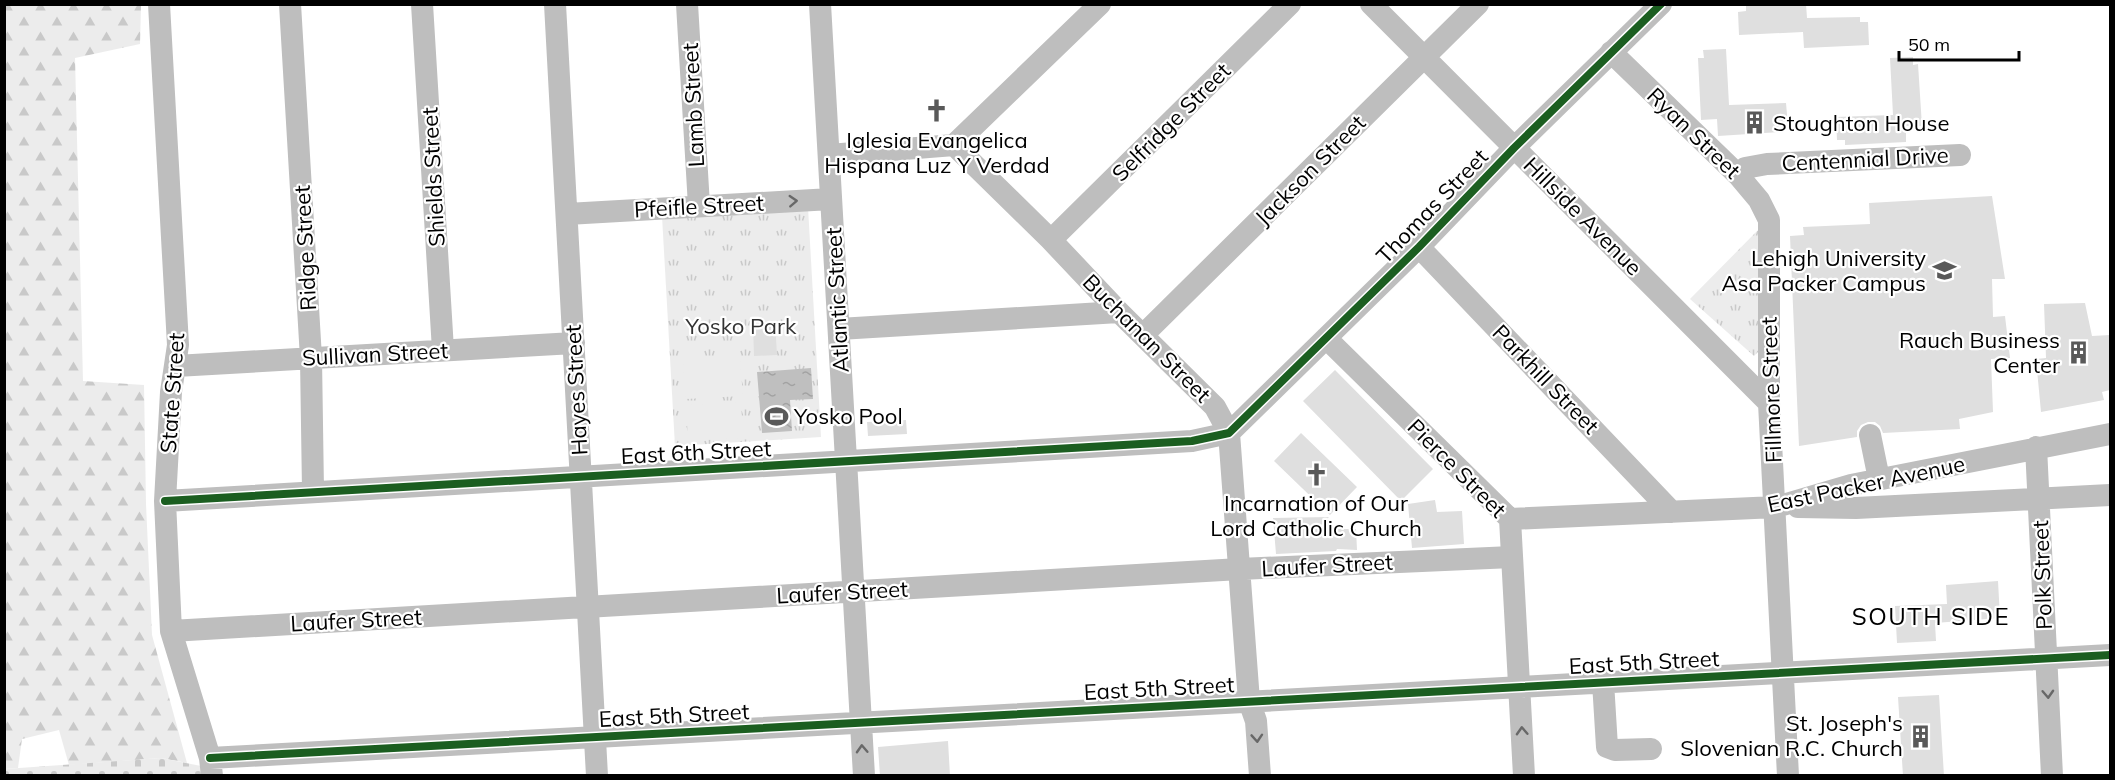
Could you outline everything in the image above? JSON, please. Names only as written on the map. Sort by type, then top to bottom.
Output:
[{"type":"street","name":"State Street","points":[[159,4],[178,345],[171,392],[165,501],[171,630],[211,767]]},
{"type":"street","name":"Ridge Street","points":[[290,4],[311,358],[313,492]]},
{"type":"street","name":"Shields Street","points":[[422,4],[443,350]]},
{"type":"street","name":"Hayes Street","points":[[555,4],[597,776]]},
{"type":"street","name":"Lamb Street","points":[[687,4],[699,206]]},
{"type":"street","name":"Atlantic Street","points":[[820,4],[864,776]]},
{"type":"street","points":[[829,155],[954,145],[1100,4]]},
{"type":"street","name":"Selfridge Street","points":[[1052,240],[1290,4]]},
{"type":"street","name":"Hillside Avenue","points":[[1371,4],[1769,403]]},
{"type":"street","name":"Jackson Street","points":[[1143,334],[1478,4]]},
{"type":"street","name":"Thomas Street","points":[[1229,433],[1419,247],[1514,148],[1661,4]]},
{"type":"street","name":"Ryan Street","points":[[1611,52],[1738,175],[1759,200],[1769,220]]},
{"type":"street","name":"Buchanan Street","points":[[954,145],[1052,240],[1119,312],[1215,406],[1229,433],[1249,702],[1256,721],[1260,776]]},
{"type":"street","name":"Centennial Drive","points":[[1738,175],[1745,168],[1767,164],[1960,155]]},
{"type":"street","name":"Pfeifle Street","points":[[567,214],[831,199]]},
{"type":"street","name":"Fillmore Street","points":[[1769,220],[1769,403],[1788,776]]},
{"type":"street","name":"Parkhill Street","points":[[1419,247],[1672,512]]},
{"type":"street","points":[[838,329],[1119,312]]},
{"type":"street","name":"Pierce Street","points":[[1326,338],[1510,519],[1524,776]]},
{"type":"street","name":"Sullivan Street","points":[[176,366],[574,343]]},
{"type":"street","name":"East 6th Street","points":[[165,501],[1192,441],[1229,433]]},
{"type":"street","name":"East Packer Avenue","points":[[1510,519],[1776,507],[1851,485],[2110,434]]},
{"type":"street","points":[[1870,435],[1879,479]]},
{"type":"street","name":"Polk Street","points":[[2036,447],[2052,776]]},
{"type":"street","points":[[1776,507],[1856,508],[2110,495]]},
{"type":"street","name":"Laufer Street","points":[[171,630],[1239,569],[1512,557]]},
{"type":"street","name":"East 5th Street","points":[[211,767],[595,737],[2110,655]]},
{"type":"street","points":[[1603,682],[1607,747],[1615,750],[1651,749]]},
{"type":"green space","points":[[5,5],[141,5],[140,44],[75,58],[83,381],[144,385],[146,504],[152,635],[187,763],[161,758],[69,765],[59,730],[22,739],[18,768],[5,769]]},
{"type":"green space","name":"Yosko Park","points":[[808,207],[821,437],[675,446],[662,216]]},
{"type":"green space","points":[[1760,228],[1758,352],[1754,356],[1690,299]]},
{"type":"green space","points":[[740,359],[743,396],[686,399],[683,362]]},
{"type":"green space","points":[[741,402],[743,438],[688,441],[686,405]]},
{"type":"green space","points":[[161,758],[201,766],[202,776],[5,776],[5,769]]},
{"type":"water","name":"Yosko Pool","points":[[811,368],[813,399],[790,400],[792,431],[762,433],[757,372]]},
{"type":"building","points":[[1806,4],[1807,18],[1860,17],[1860,22],[1868,22],[1869,45],[1804,48],[1803,32],[1739,35],[1738,12],[1746,11],[1746,6]]},
{"type":"building","points":[[1726,49],[1729,105],[1786,103],[1788,126],[1779,126],[1780,132],[1718,136],[1717,119],[1701,120],[1698,58],[1704,58],[1703,50]]},
{"type":"building","points":[[1913,57],[1913,65],[1918,64],[1922,126],[1906,126],[1906,142],[1845,145],[1845,140],[1837,140],[1836,117],[1893,115],[1890,58]]},
{"type":"building","points":[[1992,196],[2005,279],[1992,279],[1993,317],[2005,316],[2010,358],[1991,359],[1993,412],[1959,419],[1960,429],[1883,433],[1875,422],[1868,422],[1861,425],[1857,431],[1857,437],[1799,446],[1790,236],[1804,235],[1803,227],[1870,224],[1869,203]]},
{"type":"building","name":"Rauch Business Center","points":[[2085,303],[2092,336],[2110,335],[2110,390],[2102,392],[2104,400],[2041,412],[2036,359],[2046,358],[2044,304]]},
{"type":"building","points":[[775,321],[777,355],[754,356],[753,322]]},
{"type":"building","points":[[1335,370],[1433,469],[1401,501],[1303,401]]},
{"type":"building","points":[[906,420],[907,434],[868,436],[867,422]]},
{"type":"building","name":"Incarnation of Our Lord Catholic Church","points":[[1301,433],[1357,487],[1330,515],[1274,461]]},
{"type":"building","points":[[1435,500],[1437,512],[1462,511],[1464,544],[1412,548],[1408,504]]},
{"type":"building","points":[[1329,517],[1317,529],[1356,529],[1357,550],[1337,549],[1336,551],[1276,554],[1273,518]]},
{"type":"building","points":[[1998,581],[2000,618],[1935,623],[1936,641],[1897,643],[1895,606],[1947,604],[1946,585]]},
{"type":"building","name":"St. Joseph's Slovenian R.C. Church","points":[[1939,695],[1944,776],[1903,776],[1898,697]]},
{"type":"building","points":[[948,741],[950,776],[880,776],[878,747]]},
{"type":"cycle path","points":[[165,501],[1192,441],[1229,433],[1419,247],[1514,148],[1661,4]]},
{"type":"cycle path","points":[[210,758],[2110,655]]},
{"type":"place","name":"Iglesia Evangelica Hispana Luz Y Verdad","points":[[937,111]]},
{"type":"place","name":"Stoughton House","points":[[1755,123]]},
{"type":"place","name":"Lehigh University Asa Packer Campus","points":[[1944,271]]},
{"type":"place","name":"Rauch Business Center","points":[[2078,353]]},
{"type":"place","name":"Yosko Pool","points":[[776,416]]},
{"type":"place","name":"Incarnation of Our Lord Catholic Church","points":[[1316,474]]},
{"type":"place","name":"St. Joseph's Slovenian R.C. Church","points":[[1921,736]]},
{"type":"district","name":"SOUTH SIDE","points":[[1931,616]]}]
